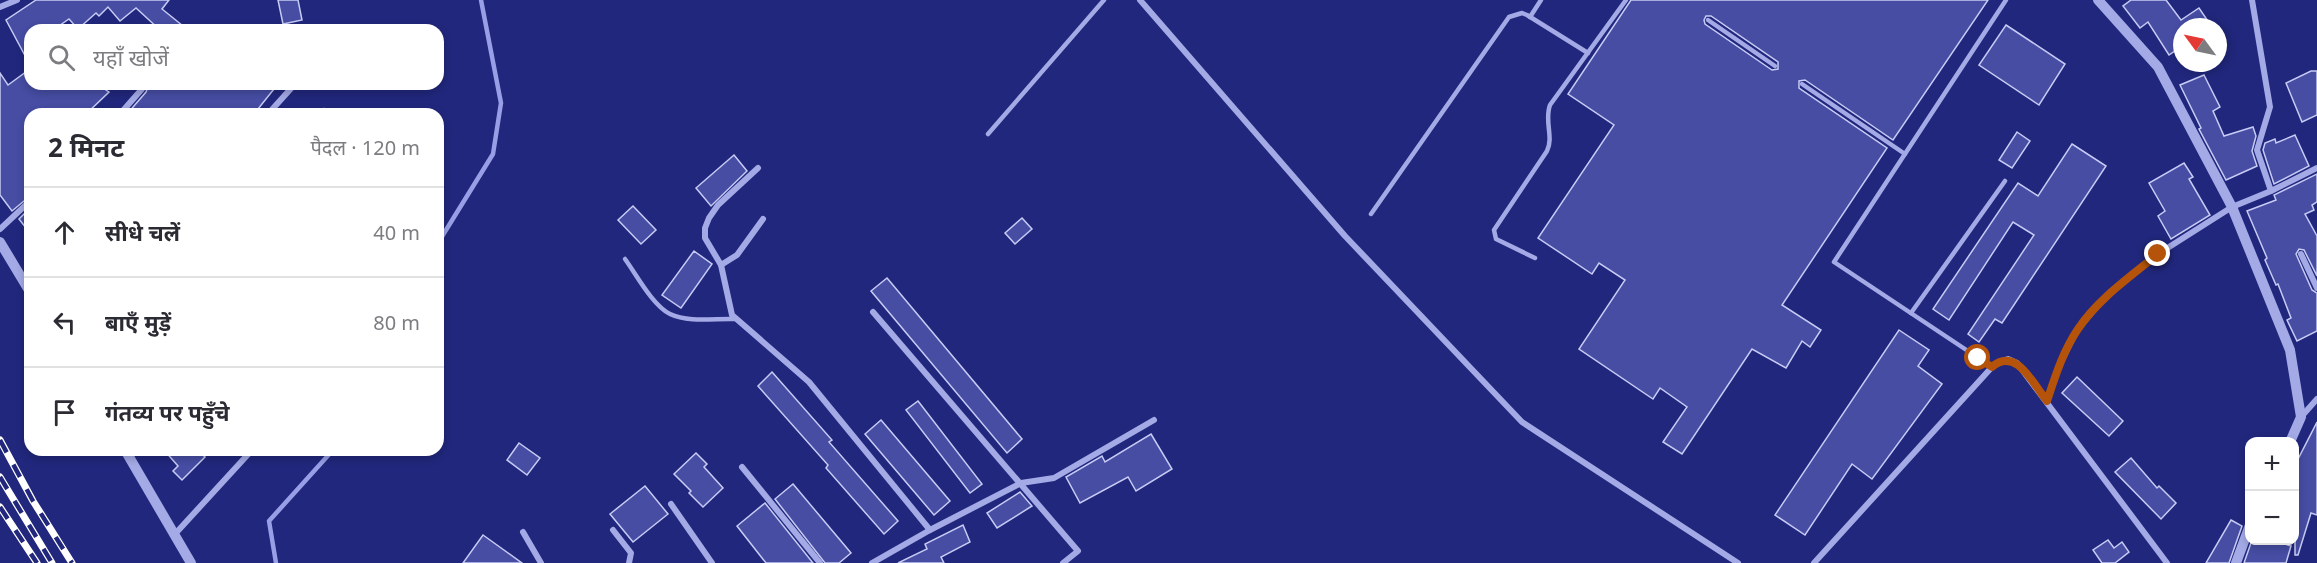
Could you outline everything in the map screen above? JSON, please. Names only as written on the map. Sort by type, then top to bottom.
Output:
[{"type":"street","points":[[0,8],[17,0]]},
{"type":"street","points":[[1140,0],[1345,236],[1522,422],[1738,563]]},
{"type":"street","points":[[2098,0],[2158,68],[2232,207],[2290,350],[2301,417]]},
{"type":"street","points":[[2252,0],[2270,107],[2257,150],[2271,191]]},
{"type":"street","points":[[125,108],[141,90]]},
{"type":"street","points":[[273,108],[290,90]]},
{"type":"street","points":[[758,168],[718,206],[705,228],[705,238],[721,265],[732,315],[808,382],[930,530]]},
{"type":"street","points":[[2047,401],[2059,366],[2077,330],[2104,298],[2158,254],[2232,207],[2317,168]]},
{"type":"street","points":[[0,229],[24,207]]},
{"type":"street","points":[[721,265],[736,255],[763,219]]},
{"type":"street","points":[[0,242],[24,282]]},
{"type":"street","points":[[2301,254],[2317,288]]},
{"type":"street","points":[[873,312],[1078,551],[1063,563]]},
{"type":"street","points":[[1814,563],[1992,367],[2008,359],[2017,363],[2047,401],[2167,563]]},
{"type":"street","points":[[2292,437],[2301,417],[2317,399]]},
{"type":"street","points":[[872,563],[1021,483],[1054,478],[1154,420]]},
{"type":"street","points":[[133,456],[191,563]]},
{"type":"street","points":[[175,534],[246,456]]},
{"type":"street","points":[[742,467],[820,563]]},
{"type":"street","points":[[671,504],[712,563]]},
{"type":"street","points":[[613,530],[631,553],[630,563]]},
{"type":"street","points":[[523,532],[541,563]]},
{"type":"street","points":[[2236,563],[2245,539]]},
{"type":"lane","points":[[988,134],[1104,0]]},
{"type":"lane","points":[[1530,17],[1541,0]]},
{"type":"lane","points":[[1535,258],[1496,239],[1494,230],[1547,151],[1550,142],[1547,120],[1550,105],[1626,0]]},
{"type":"lane","points":[[1992,367],[1834,262],[2006,0]]},
{"type":"lane","points":[[1371,214],[1509,17],[1522,13],[1588,53]]},
{"type":"lane","points":[[1708,20],[1775,66]]},
{"type":"lane","points":[[1802,84],[1905,154]]},
{"type":"lane","points":[[1911,313],[2005,181]]},
{"type":"lane","points":[[625,259],[659,306],[670,314],[683,318],[736,319]]},
{"type":"building","points":[[36,0],[169,0],[162,9],[181,24],[153,24],[136,8],[120,21],[108,7],[99,16],[96,13],[84,24],[74,24],[69,19],[62,24],[24,24],[24,54],[6,20]]},
{"type":"building","points":[[278,0],[298,0],[302,20],[283,24]]},
{"type":"building","points":[[1631,0],[1988,0],[1893,140],[1805,80],[1799,81],[1799,88],[1887,148],[1782,305],[1821,330],[1810,347],[1802,341],[1786,368],[1752,349],[1682,454],[1663,442],[1687,407],[1660,388],[1653,399],[1579,349],[1625,280],[1599,263],[1592,274],[1538,238],[1614,125],[1568,94]],"holes":[[[1706,16],[1711,16],[1778,62],[1778,69],[1772,70],[1705,24]]]},
{"type":"building","points":[[2131,0],[2166,0],[2180,18],[2173,18],[2173,52],[2169,55],[2148,22],[2140,28],[2123,6]]},
{"type":"building","points":[[2199,8],[2206,18],[2184,18]]},
{"type":"building","points":[[2006,25],[2065,64],[2039,105],[1979,65]]},
{"type":"building","points":[[2311,71],[2317,71],[2317,115],[2302,122],[2286,83]]},
{"type":"building","points":[[0,73],[8,85],[24,73],[24,90],[106,90],[109,92],[92,108],[24,108],[24,201],[12,211],[0,195]]},
{"type":"building","points":[[2204,75],[2220,107],[2213,111],[2224,136],[2253,127],[2256,136],[2252,151],[2257,166],[2226,180],[2199,129],[2201,128],[2180,85]]},
{"type":"building","points":[[147,90],[273,90],[259,108],[132,108]]},
{"type":"building","points":[[2017,132],[2030,141],[2012,168],[1999,160]]},
{"type":"building","points":[[2295,135],[2309,166],[2274,184],[2263,150],[2265,143],[2275,139],[2276,143]]},
{"type":"building","points":[[2072,144],[2106,166],[2002,323],[1995,319],[1979,342],[1968,334],[2034,235],[2013,222],[1949,320],[1933,309],[2018,183],[2038,196]]},
{"type":"building","points":[[734,155],[747,171],[711,206],[696,188]]},
{"type":"building","points":[[2184,163],[2193,177],[2189,179],[2210,215],[2171,239],[2158,216],[2165,211],[2149,183]]},
{"type":"building","points":[[2317,174],[2317,202],[2312,205],[2314,210],[2305,214],[2317,236],[2317,276],[2304,250],[2299,249],[2296,254],[2312,290],[2317,293],[2317,331],[2297,341],[2287,320],[2291,318],[2278,284],[2276,285],[2265,260],[2267,258],[2247,211],[2276,200],[2274,195]]},
{"type":"building","points":[[633,206],[656,230],[641,244],[618,220]]},
{"type":"building","points":[[24,214],[24,225],[19,219]]},
{"type":"building","points":[[1022,218],[1032,229],[1015,244],[1005,233]]},
{"type":"building","points":[[694,251],[712,264],[681,308],[662,295]]},
{"type":"building","points":[[887,278],[1022,439],[1007,453],[871,291]]},
{"type":"building","points":[[1899,330],[1929,350],[1918,366],[1942,384],[1872,479],[1852,464],[1805,535],[1775,515]]},
{"type":"building","points":[[772,372],[832,440],[829,442],[898,521],[884,534],[826,468],[828,465],[758,386]]},
{"type":"building","points":[[2077,377],[2123,421],[2109,436],[2062,393]]},
{"type":"building","points":[[918,401],[982,484],[970,493],[906,410]]},
{"type":"building","points":[[881,420],[950,501],[934,515],[865,434]]},
{"type":"building","points":[[2317,422],[2317,515],[2311,513],[2298,555],[2295,555],[2295,545],[2299,545],[2299,457]]},
{"type":"building","points":[[1151,434],[1172,469],[1136,491],[1128,477],[1080,503],[1066,477],[1102,456],[1105,462]]},
{"type":"building","points":[[519,443],[540,458],[527,475],[507,460]]},
{"type":"building","points":[[696,453],[707,464],[704,467],[723,488],[703,507],[674,474]]},
{"type":"building","points":[[169,456],[205,457],[182,480],[173,471],[178,466]]},
{"type":"building","points":[[2131,458],[2157,488],[2159,486],[2176,503],[2161,519],[2115,472]]},
{"type":"building","points":[[793,484],[851,553],[839,563],[825,563],[775,499]]},
{"type":"building","points":[[645,486],[668,514],[633,542],[610,514]]},
{"type":"building","points":[[1020,492],[1032,506],[997,528],[987,513]]},
{"type":"building","points":[[765,503],[813,563],[766,563],[737,526]]},
{"type":"building","points":[[2231,520],[2242,526],[2229,563],[2206,563]]},
{"type":"building","points":[[963,525],[970,542],[941,557],[944,563],[898,563],[927,549],[925,544]]},
{"type":"building","points":[[483,535],[522,563],[463,563]]},
{"type":"building","points":[[2108,540],[2114,548],[2122,542],[2129,552],[2115,563],[2102,563],[2093,550]]},
{"type":"building","points":[[2250,545],[2291,546],[2286,563],[2244,563]]},
{"type":"waterway","points":[[444,233],[493,154],[501,103],[481,0]]},
{"type":"waterway","points":[[276,563],[269,521],[328,456]]},
{"type":"railway","points":[[0,440],[33,501],[72,563]]},
{"type":"railway","points":[[0,477],[52,563]]},
{"type":"railway","points":[[0,507],[37,563]]},
{"type":"route","points":[[1978,358],[1992,367],[2008,359],[2017,363],[2047,401],[2059,366],[2077,330],[2104,298],[2158,254]]}]
